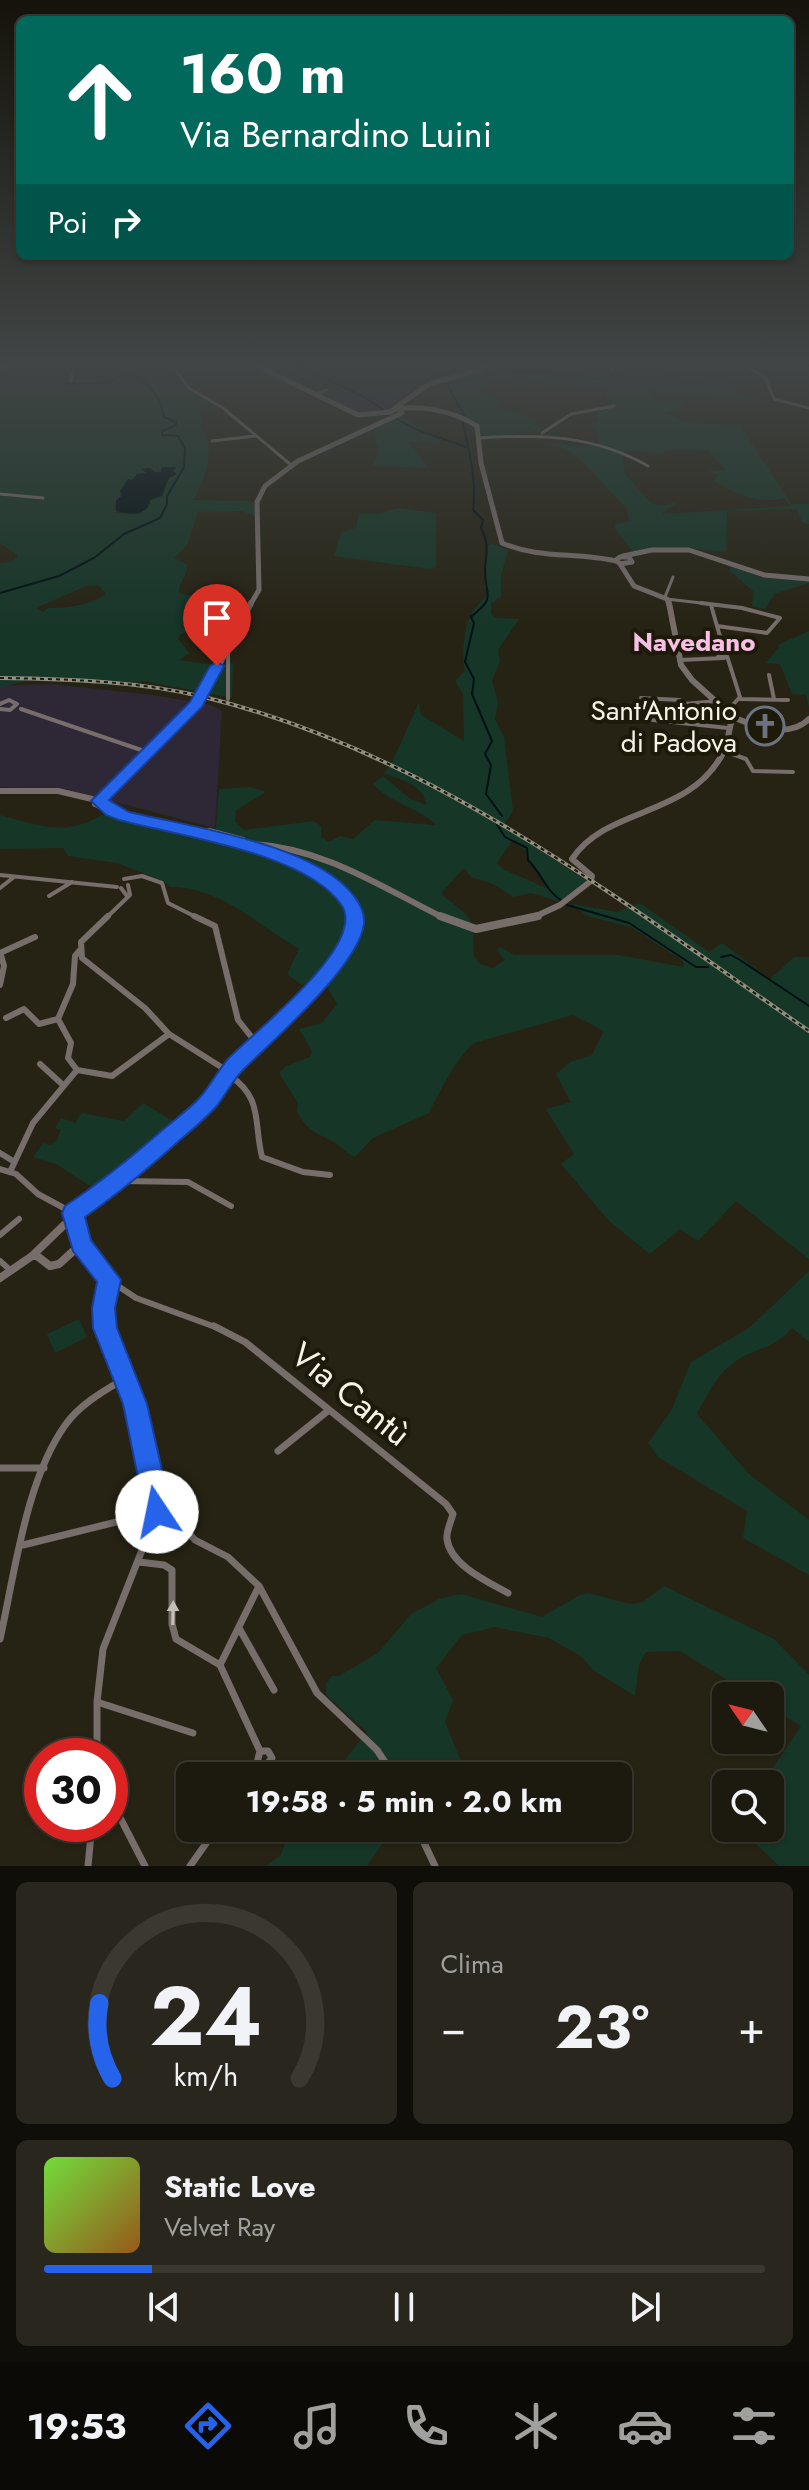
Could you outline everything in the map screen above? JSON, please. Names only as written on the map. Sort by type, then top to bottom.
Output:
[{"type":"street","points":[[276,453],[287,463]]},
{"type":"street","points":[[93,800],[106,792],[197,704],[205,692],[229,641],[259,590],[259,496],[287,463],[314,453]]},
{"type":"street","points":[[481,453],[502,543],[525,553],[607,558],[623,562],[637,553],[659,549],[698,551],[757,574],[809,579]]},
{"type":"street","points":[[627,453],[648,466]]},
{"type":"street","points":[[0,494],[43,498]]},
{"type":"street","points":[[623,562],[635,588],[666,598],[775,614],[780,620],[770,632],[717,626]]},
{"type":"street","points":[[673,577],[666,598],[676,629],[674,644],[679,660],[695,686],[719,701],[733,717],[756,726],[800,728],[809,719]]},
{"type":"street","points":[[711,604],[722,654],[739,699]]},
{"type":"street","points":[[228,699],[229,641]]},
{"type":"street","points":[[679,660],[707,660],[722,654]]},
{"type":"street","points":[[769,675],[774,699]]},
{"type":"street","points":[[641,698],[680,700],[684,704],[719,701]]},
{"type":"street","points":[[728,710],[739,699],[788,700]]},
{"type":"street","points":[[0,708],[12,700],[16,708]]},
{"type":"street","points":[[0,708],[16,708],[147,752]]},
{"type":"street","points":[[252,844],[279,843],[316,855],[353,870],[405,900],[464,927],[480,929],[542,917],[591,881],[592,876],[574,862],[574,854],[592,839],[688,792],[724,751],[733,717]]},
{"type":"street","points":[[644,719],[728,728]]},
{"type":"street","points":[[724,751],[746,759],[753,771],[793,772]]},
{"type":"street","points":[[0,791],[58,791],[93,800],[112,812],[224,836],[263,850]]},
{"type":"street","points":[[0,1278],[32,1256],[52,1235],[120,1181],[208,1102],[228,1073],[310,993],[346,947],[355,925],[351,906],[332,884],[308,868],[224,836]]},
{"type":"street","points":[[0,875],[118,886],[138,879],[164,885],[166,900],[170,904],[215,926],[238,1020],[257,1044]]},
{"type":"street","points":[[0,888],[14,876]]},
{"type":"street","points":[[49,896],[72,881]]},
{"type":"street","points":[[6,1018],[24,1009],[39,1024],[58,1019],[73,984],[75,956],[84,938],[127,897],[130,893],[127,883]]},
{"type":"street","points":[[118,886],[127,897]]},
{"type":"street","points":[[0,985],[0,954],[35,937]]},
{"type":"street","points":[[80,950],[85,961],[145,1008],[169,1034],[244,1086],[255,1100],[262,1157],[303,1172],[330,1175]]},
{"type":"street","points":[[58,1019],[71,1043],[68,1058],[77,1070],[112,1076],[169,1034]]},
{"type":"street","points":[[40,1064],[63,1085]]},
{"type":"street","points":[[10,1172],[33,1123],[77,1070]]},
{"type":"street","points":[[0,1153],[13,1161]]},
{"type":"street","points":[[0,1169],[29,1183],[38,1194],[74,1217],[81,1244],[109,1280],[103,1316],[122,1380],[135,1404],[160,1509],[195,1540],[228,1557],[259,1586],[317,1693],[377,1750],[384,1762]]},
{"type":"street","points":[[120,1181],[188,1182],[231,1206]]},
{"type":"street","points":[[0,1235],[19,1219]]},
{"type":"street","points":[[32,1256],[56,1266],[81,1244]]},
{"type":"street","points":[[0,1261],[11,1271]]},
{"type":"street","name":"Via Cantù","points":[[109,1280],[136,1298],[206,1322],[235,1336],[446,1504],[453,1514],[447,1535],[451,1551],[478,1577],[508,1593]]},
{"type":"street","points":[[0,1639],[44,1468],[65,1425],[77,1412],[122,1380]]},
{"type":"street","points":[[278,1451],[329,1410]]},
{"type":"street","points":[[0,1468],[44,1468]]},
{"type":"street","points":[[23,1545],[160,1509]]},
{"type":"street","points":[[97,1738],[97,1702],[103,1649],[160,1509]]},
{"type":"street","points":[[139,1562],[164,1565],[172,1570],[172,1624],[176,1639],[220,1665],[260,1751]]},
{"type":"street","points":[[220,1665],[259,1586]]},
{"type":"street","points":[[239,1628],[274,1690]]},
{"type":"street","points":[[97,1702],[193,1733]]},
{"type":"street","points":[[260,1751],[271,1753],[271,1762]]},
{"type":"street","points":[[257,1762],[260,1751]]},
{"type":"street","points":[[128,1833],[145,1866]]},
{"type":"street","points":[[88,1866],[90,1842]]},
{"type":"street","points":[[190,1866],[207,1842]]},
{"type":"street","points":[[424,1842],[435,1866]]},
{"type":"shaded area","points":[[162,467],[176,467],[173,471],[177,474],[169,478],[162,496],[150,500],[146,509],[138,513],[116,511],[116,500],[122,496],[120,491],[128,479],[146,473],[142,469],[161,472]]},
{"type":"shaded area","points":[[52,684],[153,695],[211,705],[222,711],[215,828],[65,789],[0,787],[0,686]]},
{"type":"green space","points":[[0,453],[209,453],[202,483],[193,500],[252,501],[260,518],[242,511],[198,512],[187,545],[174,558],[188,565],[179,593],[245,607],[225,634],[190,631],[181,634],[178,639],[190,653],[179,660],[215,665],[233,663],[232,698],[143,681],[121,686],[33,679],[0,688],[0,563],[10,562],[19,556],[0,543]],"holes":[[[166,471],[169,478],[140,514],[117,513],[114,506],[128,479],[133,480],[137,474]],[[98,585],[106,594],[85,604],[48,608],[43,612],[36,608],[86,586]]]},
{"type":"green space","points":[[377,453],[417,453],[429,468],[373,466]]},
{"type":"green space","points":[[571,453],[622,453],[625,474],[651,503],[661,506],[678,502],[661,514],[791,506],[784,498],[765,500],[729,489],[713,480],[719,475],[707,471],[726,470],[711,453],[758,453],[791,504],[809,504],[809,524],[803,523],[796,509],[727,511],[726,552],[686,548],[633,552],[615,528],[615,525],[629,521],[626,507]]},
{"type":"green space","points":[[398,508],[436,513],[436,567],[430,569],[334,556],[341,532],[356,528],[359,514],[378,514]]},
{"type":"green space","points":[[490,543],[508,550],[501,576],[501,596],[491,604],[491,614],[496,618],[519,619],[498,650],[500,661],[492,681],[498,702],[495,719],[504,737],[513,811],[503,826],[588,882],[561,902],[531,893],[513,897],[493,884],[471,877],[464,868],[442,892],[443,896],[467,915],[472,926],[474,956],[480,964],[493,968],[505,960],[497,950],[500,947],[515,955],[618,955],[684,967],[683,961],[631,927],[587,916],[574,904],[617,912],[640,903],[709,952],[722,943],[770,979],[794,957],[809,957],[809,1259],[736,1201],[698,1241],[680,1229],[650,1254],[610,1222],[561,1164],[574,1154],[546,1109],[571,1102],[556,1074],[570,1062],[592,1055],[604,1031],[573,1015],[474,1043],[454,1066],[429,1113],[373,1138],[355,1157],[304,1122],[297,1111],[298,1103],[279,1073],[286,1066],[310,1057],[312,1051],[299,1029],[322,1023],[337,1004],[320,975],[302,985],[287,974],[299,949],[223,900],[206,893],[170,887],[164,881],[117,863],[68,856],[63,848],[0,849],[0,815],[39,825],[63,827],[89,822],[102,815],[215,840],[219,789],[250,787],[266,792],[236,810],[235,821],[244,830],[314,821],[321,826],[321,837],[329,842],[340,836],[353,839],[375,820],[435,825],[430,819],[388,797],[373,784],[383,776],[409,798],[426,805],[425,798],[416,788],[383,773],[391,765],[419,702],[421,715],[464,741],[463,694],[455,681],[465,671],[463,651],[469,621],[487,594],[484,587]],"holes":[[[512,841],[526,851],[529,861],[546,888],[503,869],[497,863]]]},
{"type":"green space","points":[[730,564],[760,577],[809,583],[774,594],[765,609],[752,606],[753,591],[730,571]]},
{"type":"green space","points":[[809,631],[809,708],[806,695],[792,694],[780,664],[766,663],[778,645]]},
{"type":"green space","points":[[143,1103],[178,1124],[119,1178],[109,1184],[110,1179],[103,1180],[99,1192],[56,1164],[33,1157],[43,1143],[51,1145],[57,1140],[61,1130],[55,1128],[61,1118],[75,1123],[82,1113],[124,1121]]},
{"type":"green space","points":[[809,1271],[809,1342],[792,1328],[773,1344],[739,1359],[720,1376],[697,1414],[749,1474],[809,1520],[809,1575],[743,1538],[747,1511],[658,1457],[648,1443],[671,1411],[691,1362],[749,1328]]},
{"type":"green space","points":[[79,1319],[87,1337],[55,1353],[47,1334]]},
{"type":"green space","points":[[664,1586],[774,1639],[809,1675],[809,1866],[779,1866],[754,1842],[784,1842],[784,1770],[771,1770],[801,1726],[784,1716],[784,1682],[730,1682],[680,1651],[646,1652],[639,1665],[635,1696],[593,1670],[582,1657],[549,1638],[495,1627],[462,1635],[436,1668],[453,1700],[445,1722],[461,1762],[343,1762],[367,1732],[326,1695],[326,1684],[332,1676],[339,1676],[378,1653],[411,1614],[439,1599],[461,1594],[542,1617],[588,1593],[630,1604],[643,1602]]},
{"type":"green space","points":[[286,1842],[383,1842],[367,1866],[266,1866],[281,1855]]},
{"type":"waterway","points":[[0,593],[59,576],[94,558],[124,534],[160,518],[167,504],[167,496],[184,467],[185,453]]},
{"type":"waterway","points":[[470,453],[473,510],[483,520],[481,528],[487,546],[485,572],[488,597],[471,617],[474,623],[465,662],[474,679],[472,694],[492,741],[485,754],[491,765],[486,794],[502,816]]},
{"type":"waterway","points":[[496,823],[505,837],[527,848],[528,860],[551,892],[562,901]]},
{"type":"waterway","points":[[567,905],[629,923],[696,967],[708,967]]},
{"type":"waterway","points":[[721,957],[731,955],[740,960],[809,1006]]},
{"type":"railway","points":[[0,678],[103,682],[154,687],[204,697],[288,722],[368,754],[446,793],[521,836],[666,931],[809,1031]]},
{"type":"place","name":"Sant'Antonio di Padova","points":[[765,726]]},
{"type":"district","name":"Navedano","points":[[694,642]]},
{"type":"route","points":[[157,1512],[163,1506],[153,1487],[135,1404],[105,1328],[103,1308],[109,1280],[81,1244],[73,1213],[120,1181],[208,1102],[234,1066],[303,1002],[346,947],[355,925],[354,912],[347,900],[332,884],[308,868],[263,850],[124,816],[112,812],[99,801],[197,704],[217,666]]}]
